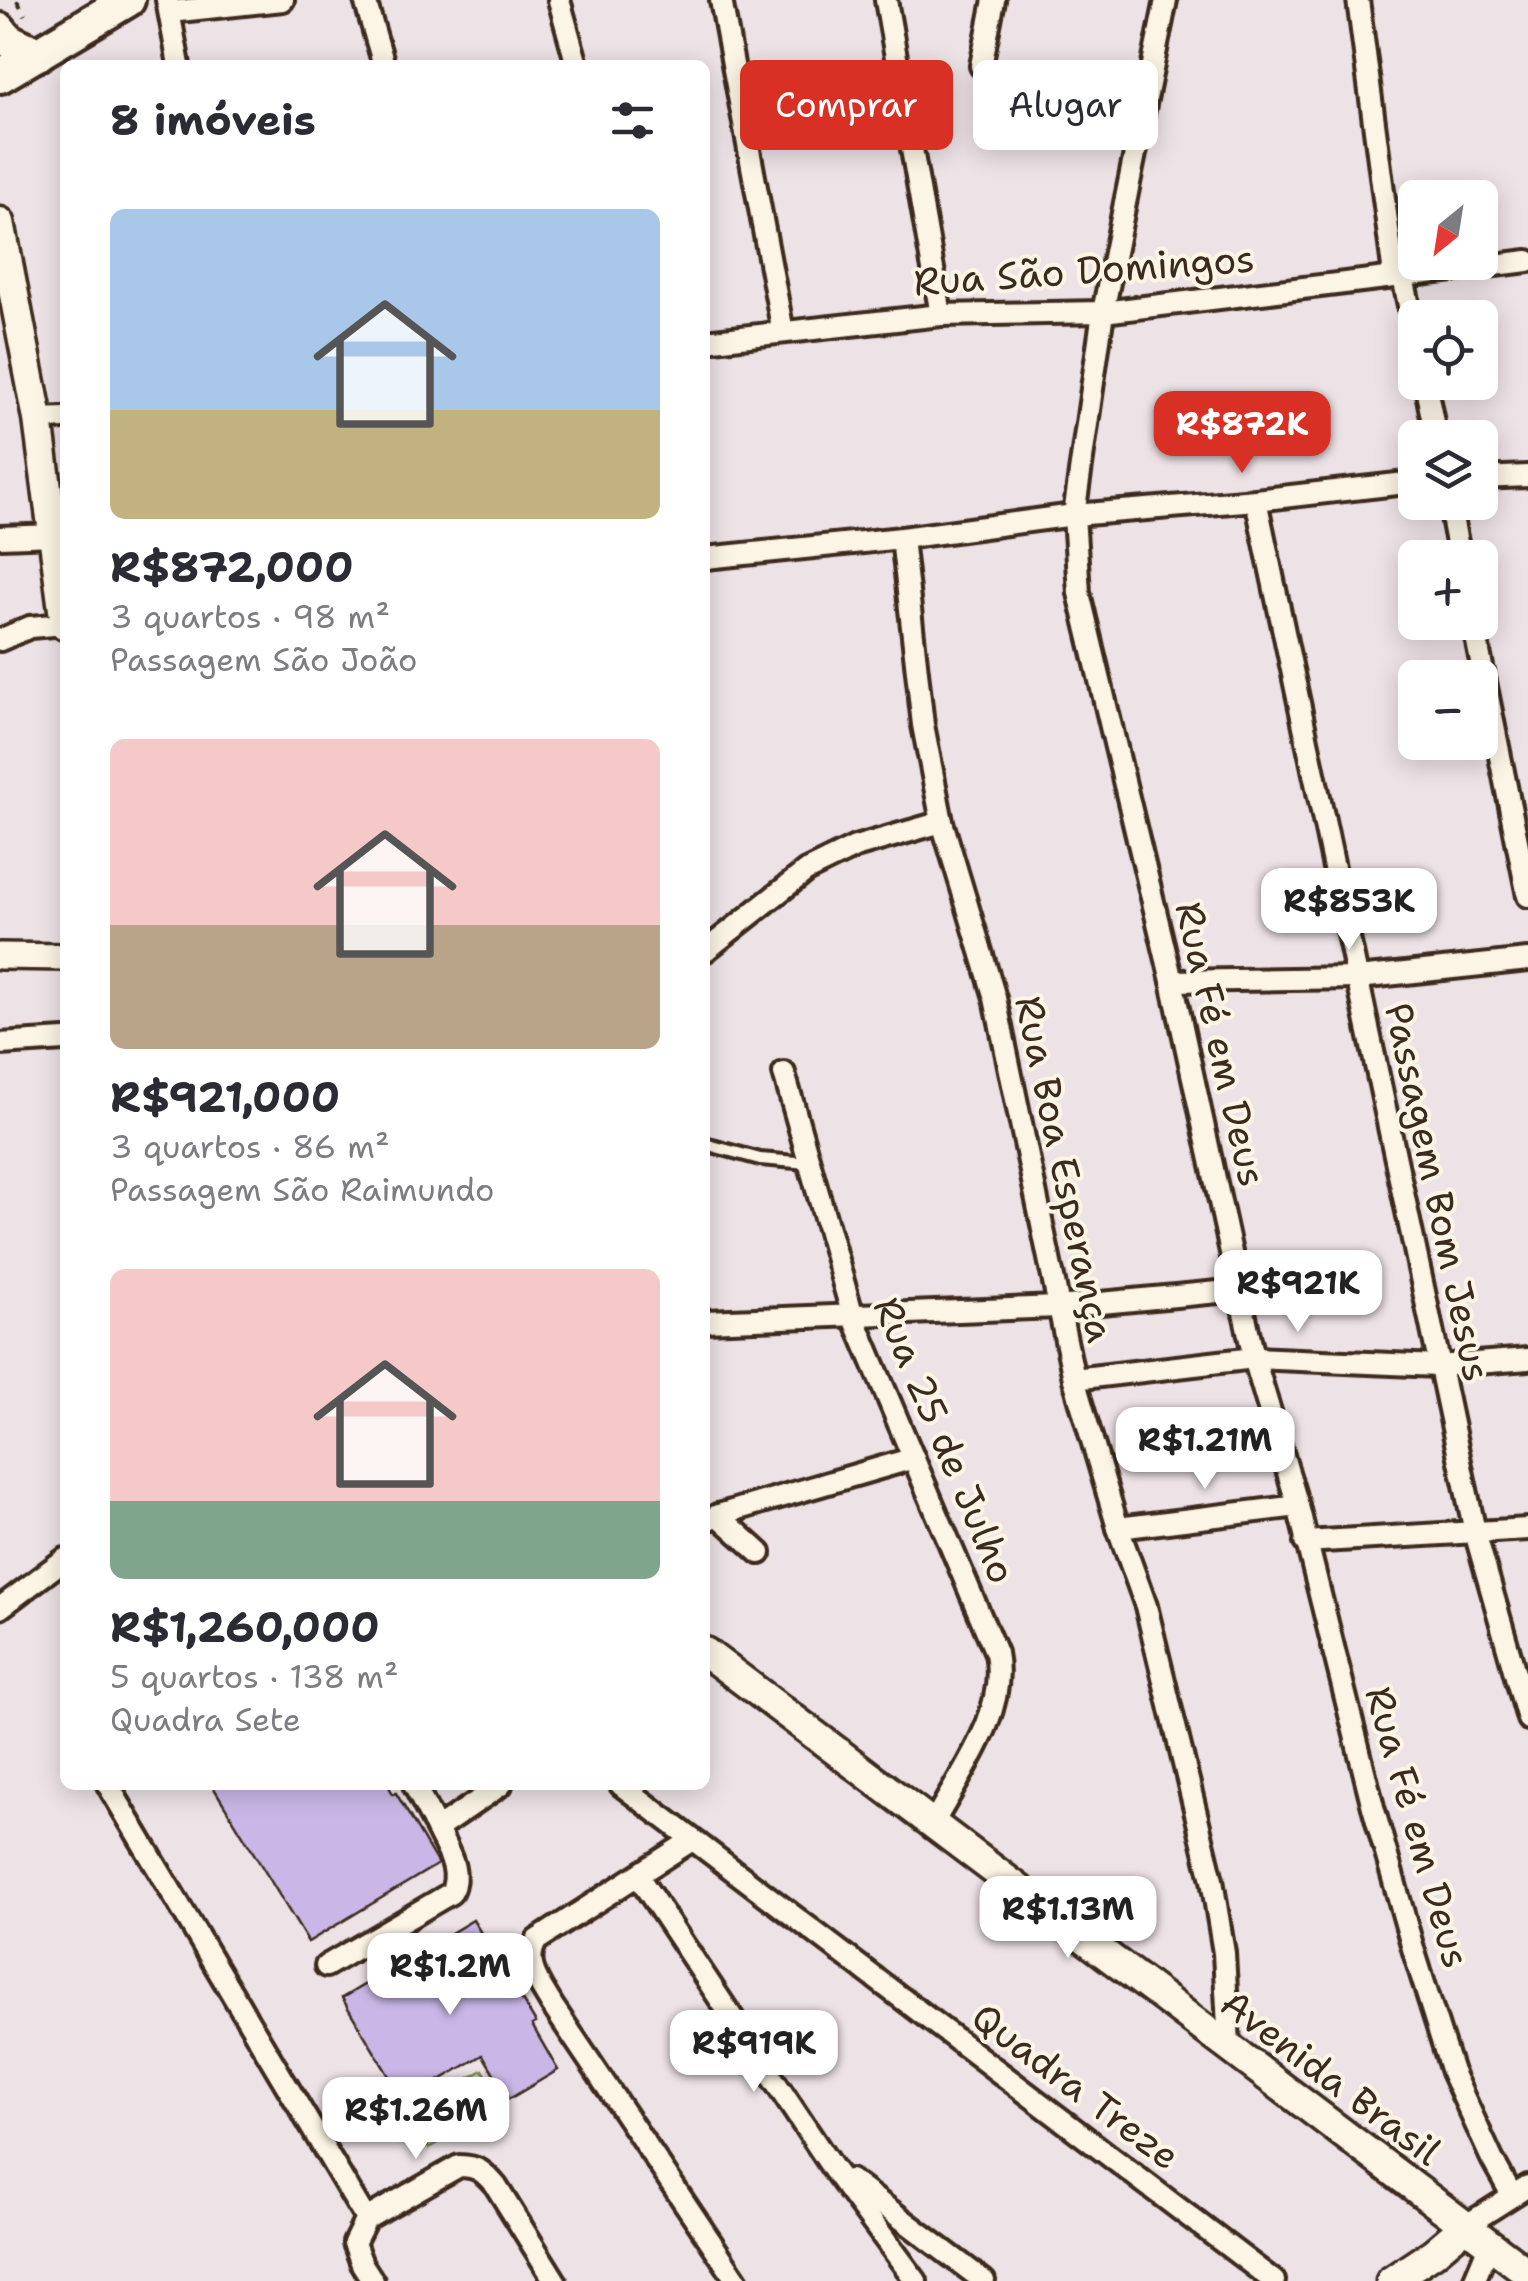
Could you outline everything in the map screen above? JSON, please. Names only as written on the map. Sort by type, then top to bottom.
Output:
[{"type":"main road","points":[[0,76],[128,0]]},
{"type":"main road","points":[[0,30],[8,40],[38,54]]},
{"type":"main road","points":[[0,222],[51,419],[54,535],[60,584]]},
{"type":"main road","name":"Avenida Brasil","points":[[710,1656],[1528,2274]]},
{"type":"main road","points":[[1391,2281],[1465,2226]]},
{"type":"street","points":[[178,60],[168,6],[283,0]]},
{"type":"street","points":[[364,0],[382,60]]},
{"type":"street","points":[[559,0],[576,60]]},
{"type":"street","points":[[721,0],[783,332]]},
{"type":"street","points":[[886,0],[940,314]]},
{"type":"street","points":[[983,60],[994,0]]},
{"type":"street","name":"Rua Fé em Deus","points":[[1166,0],[1104,312],[1074,515],[1080,593],[1172,981],[1254,1358],[1298,1506],[1414,1952],[1465,2104],[1520,2190]]},
{"type":"street","points":[[1358,0],[1398,269]]},
{"type":"street","name":"Rua São Domingos","points":[[1498,264],[1528,261]]},
{"type":"street","name":"Rua São Domingos","points":[[710,340],[940,314],[1104,312],[1398,276]]},
{"type":"street","points":[[1498,477],[1528,476]]},
{"type":"street","points":[[710,557],[1074,515],[1398,484]]},
{"type":"street","name":"Passagem Bom Jesus","points":[[1256,500],[1475,1532],[1528,1718]]},
{"type":"street","points":[[0,538],[54,535]]},
{"type":"street","name":"Rua Boa Esperança","points":[[902,538],[923,725],[942,822],[994,998],[1074,1379],[1118,1528],[1146,1606],[1212,1880],[1224,1952],[1229,2045]]},
{"type":"street","points":[[0,640],[30,628],[60,625]]},
{"type":"street","points":[[1477,640],[1528,896]]},
{"type":"street","points":[[710,947],[806,871],[855,847],[942,822]]},
{"type":"street","points":[[0,956],[60,957]]},
{"type":"street","points":[[1172,981],[1358,978],[1528,960]]},
{"type":"street","points":[[0,1044],[60,1040]]},
{"type":"street","name":"Rua 25 de Julho","points":[[784,1074],[852,1314],[990,1638],[999,1670],[987,1722],[932,1824]]},
{"type":"street","points":[[792,1105],[814,1098]]},
{"type":"street","points":[[710,1322],[1058,1307],[1240,1290]]},
{"type":"street","points":[[1074,1379],[1254,1358],[1438,1366],[1528,1359]]},
{"type":"street","points":[[712,1518],[914,1458]]},
{"type":"street","points":[[1118,1528],[1298,1506]]},
{"type":"street","points":[[712,1518],[760,1554]]},
{"type":"street","points":[[1305,1542],[1528,1529]]},
{"type":"street","points":[[3,1600],[60,1562]]},
{"type":"street","points":[[111,1790],[366,2218]]},
{"type":"street","points":[[326,1966],[451,1893],[456,1870],[417,1790]]},
{"type":"street","points":[[438,1830],[495,1790]]},
{"type":"street","name":"Quadra Treze","points":[[627,1790],[1274,2281]]},
{"type":"street","points":[[692,1840],[537,1940],[530,1954],[534,1974],[737,2281]]},
{"type":"street","points":[[638,1876],[833,2169],[916,2281]]},
{"type":"street","points":[[373,2281],[354,2243],[366,2218],[459,2166],[469,2166],[484,2172],[496,2186],[555,2281]]},
{"type":"street","points":[[833,2169],[984,2281]]},
{"type":"street","points":[[1465,2226],[1520,2190]]},
{"type":"street","points":[[1474,2281],[1490,2243]]},
{"type":"lane","points":[[710,1145],[760,1159],[809,1163]]},
{"type":"green space","points":[[483,2070],[504,2104],[429,2148],[409,2114]]},
{"type":"building","points":[[215,1790],[396,1793],[438,1864],[308,1942]]},
{"type":"building","points":[[473,1920],[536,2023],[532,2025],[558,2070],[509,2099],[483,2055],[404,2101],[342,1998]]}]
